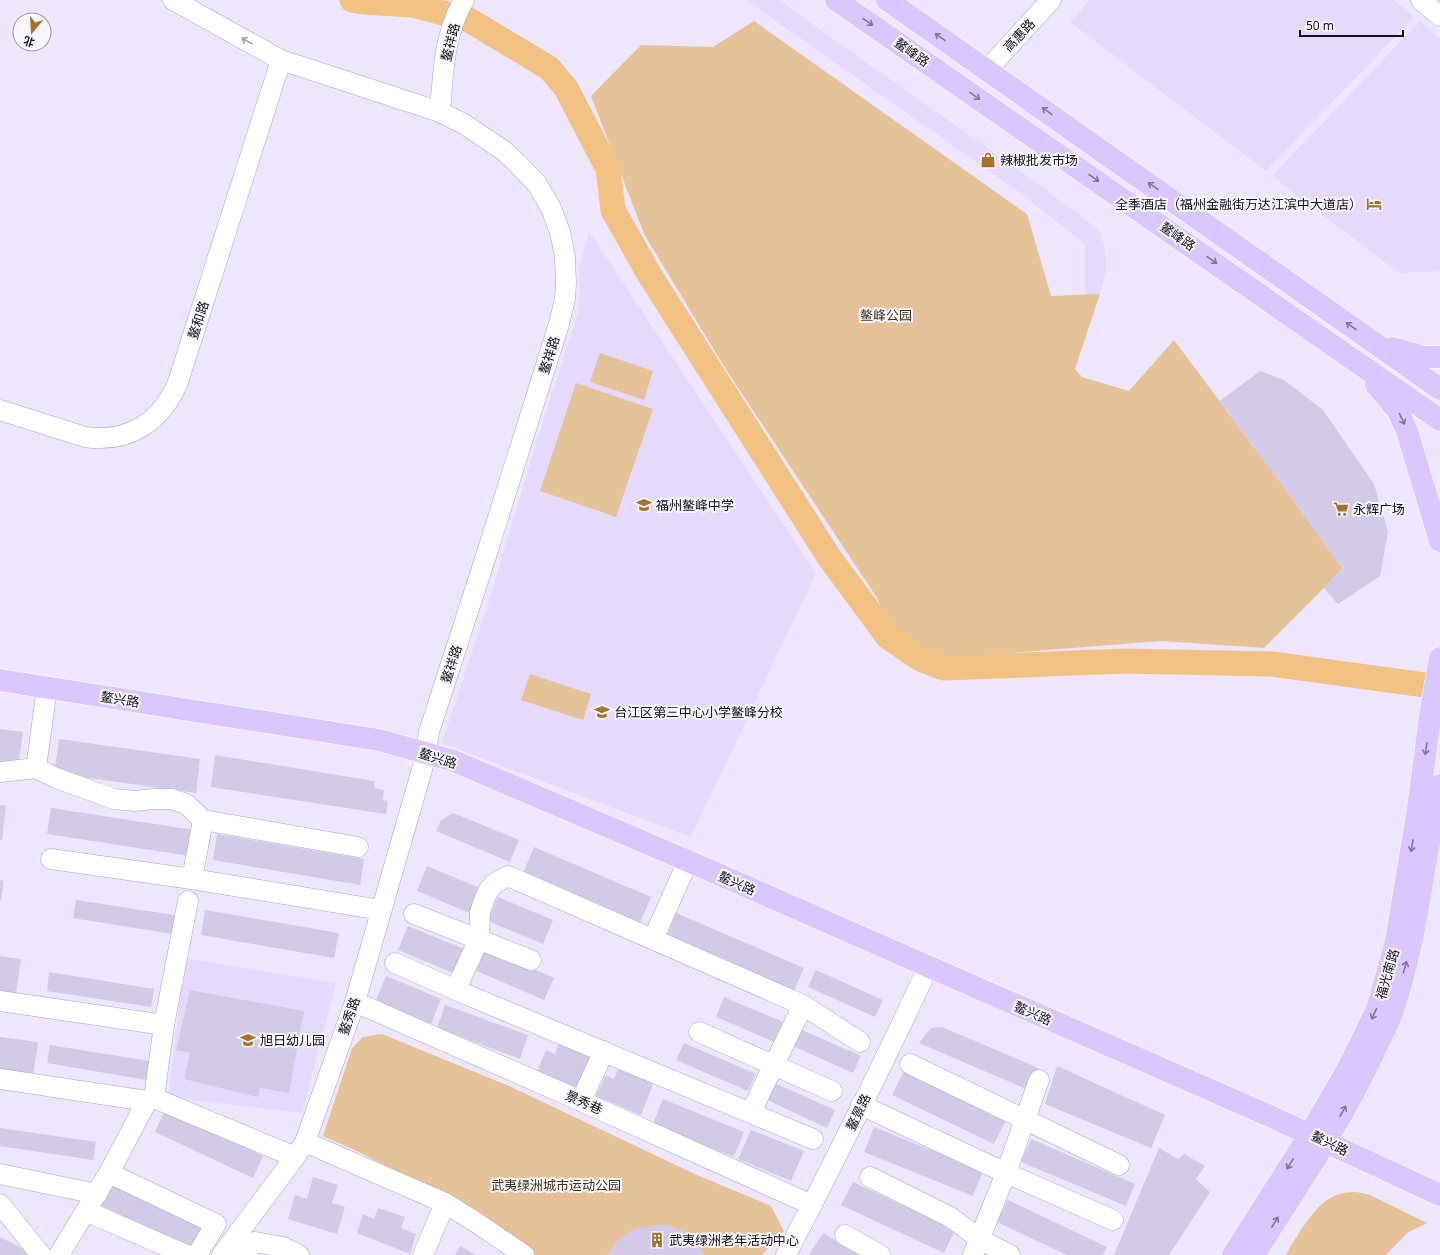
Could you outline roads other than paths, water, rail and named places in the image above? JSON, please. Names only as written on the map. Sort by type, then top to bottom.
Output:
[{"type":"main road","name":"鳌峰路","points":[[836,0],[1340,349],[1440,420]]},
{"type":"main road","name":"鳌峰路","points":[[887,0],[1440,389]]},
{"type":"main road","points":[[1371,341],[1413,355],[1440,357]]},
{"type":"main road","points":[[1340,349],[1382,391],[1398,411],[1408,430],[1440,541]]},
{"type":"main road","name":"福光南路","points":[[1254,1255],[1314,1143],[1377,1009],[1396,941],[1418,808],[1439,662]]},
{"type":"main road","name":"鳌兴路","points":[[0,680],[46,693]]},
{"type":"main road","name":"鳌兴路","points":[[0,691],[46,693],[379,740],[424,760],[454,761],[925,973],[1314,1143],[1440,1195]]},
{"type":"main road","name":"福光南路","points":[[1233,1255],[1360,1082],[1392,1014],[1412,944],[1434,810],[1440,785]]},
{"type":"main road","name":"鳌兴路","points":[[1314,1143],[1440,1206]]},
{"type":"street","points":[[173,0],[281,60],[440,112]]},
{"type":"street","name":"高惠路","points":[[987,70],[1051,0]]},
{"type":"street","points":[[1422,0],[1440,16]]},
{"type":"street","name":"鳌祥路","points":[[424,760],[432,724],[559,324],[565,298],[566,283],[565,257],[560,232],[551,208],[537,184],[517,162],[504,151],[475,131],[440,112],[445,55],[450,32],[462,3]]},
{"type":"street","name":"鳌和路","points":[[0,410],[85,438],[99,439],[119,437],[137,430],[159,413],[166,405],[173,395],[178,382],[281,60]]},
{"type":"street","points":[[36,768],[46,693]]},
{"type":"street","name":"鳌秀路","points":[[222,1255],[300,1150],[354,1002],[424,760]]},
{"type":"street","points":[[0,772],[36,768],[56,778],[114,799],[135,801],[172,799],[186,804],[202,820],[358,847]]},
{"type":"street","points":[[192,879],[202,820]]},
{"type":"street","points":[[51,859],[192,879],[381,910]]},
{"type":"street","points":[[653,939],[686,866]]},
{"type":"street","points":[[456,990],[479,939],[480,912],[488,891],[494,884],[508,876],[803,1005],[860,1042]]},
{"type":"street","points":[[60,1255],[97,1194],[150,1100],[188,901]]},
{"type":"street","points":[[414,914],[531,960]]},
{"type":"street","points":[[395,963],[456,990],[813,1139]]},
{"type":"street","name":"鳌景路","points":[[786,1255],[812,1205],[925,973]]},
{"type":"street","points":[[0,1001],[164,1025]]},
{"type":"street","name":"景秀巷","points":[[354,1002],[582,1101],[812,1205]]},
{"type":"street","points":[[751,1112],[803,1005]]},
{"type":"street","points":[[698,1032],[832,1091]]},
{"type":"street","points":[[582,1101],[604,1051]]},
{"type":"street","points":[[910,1064],[1118,1165]]},
{"type":"street","points":[[0,1079],[150,1100],[300,1150],[445,1203],[524,1255]]},
{"type":"street","points":[[976,1247],[1006,1173],[1039,1080]]},
{"type":"street","points":[[861,1105],[1006,1173],[1113,1220]]},
{"type":"street","points":[[109,1173],[216,1224],[197,1255]]},
{"type":"street","points":[[0,1174],[97,1194]]},
{"type":"street","points":[[870,1177],[950,1217],[976,1247],[1010,1255]]},
{"type":"street","points":[[423,1255],[445,1203]]},
{"type":"street","points":[[0,1204],[41,1255]]},
{"type":"street","points":[[86,1211],[186,1255]]},
{"type":"street","points":[[845,1235],[880,1255]]},
{"type":"street","points":[[244,1255],[255,1242],[284,1247],[299,1255]]},
{"type":"waterway","points":[[352,0],[413,5],[469,20],[549,68],[566,88],[608,169],[613,210],[649,274],[829,557],[888,637],[920,659],[944,668],[1124,661],[1272,664],[1440,687]]},
{"type":"place","name":"辣椒批发市场","points":[[988,160]]},
{"type":"place","name":"全季酒店（福州金融街万达江滨中大道店）","points":[[1374,204]]},
{"type":"place","name":"福州鳌峰中学","points":[[644,505]]},
{"type":"place","name":"永辉广场","points":[[1341,509]]},
{"type":"place","name":"台江区第三中心小学鳌峰分校","points":[[602,712]]},
{"type":"place","name":"旭日幼儿园","points":[[248,1040]]},
{"type":"place","name":"武夷绿洲老年活动中心","points":[[657,1240]]},
{"type":"park label","name":"鳌峰公园","points":[[886,315]]},
{"type":"park label","name":"武夷绿洲城市运动公园","points":[[556,1185]]}]
